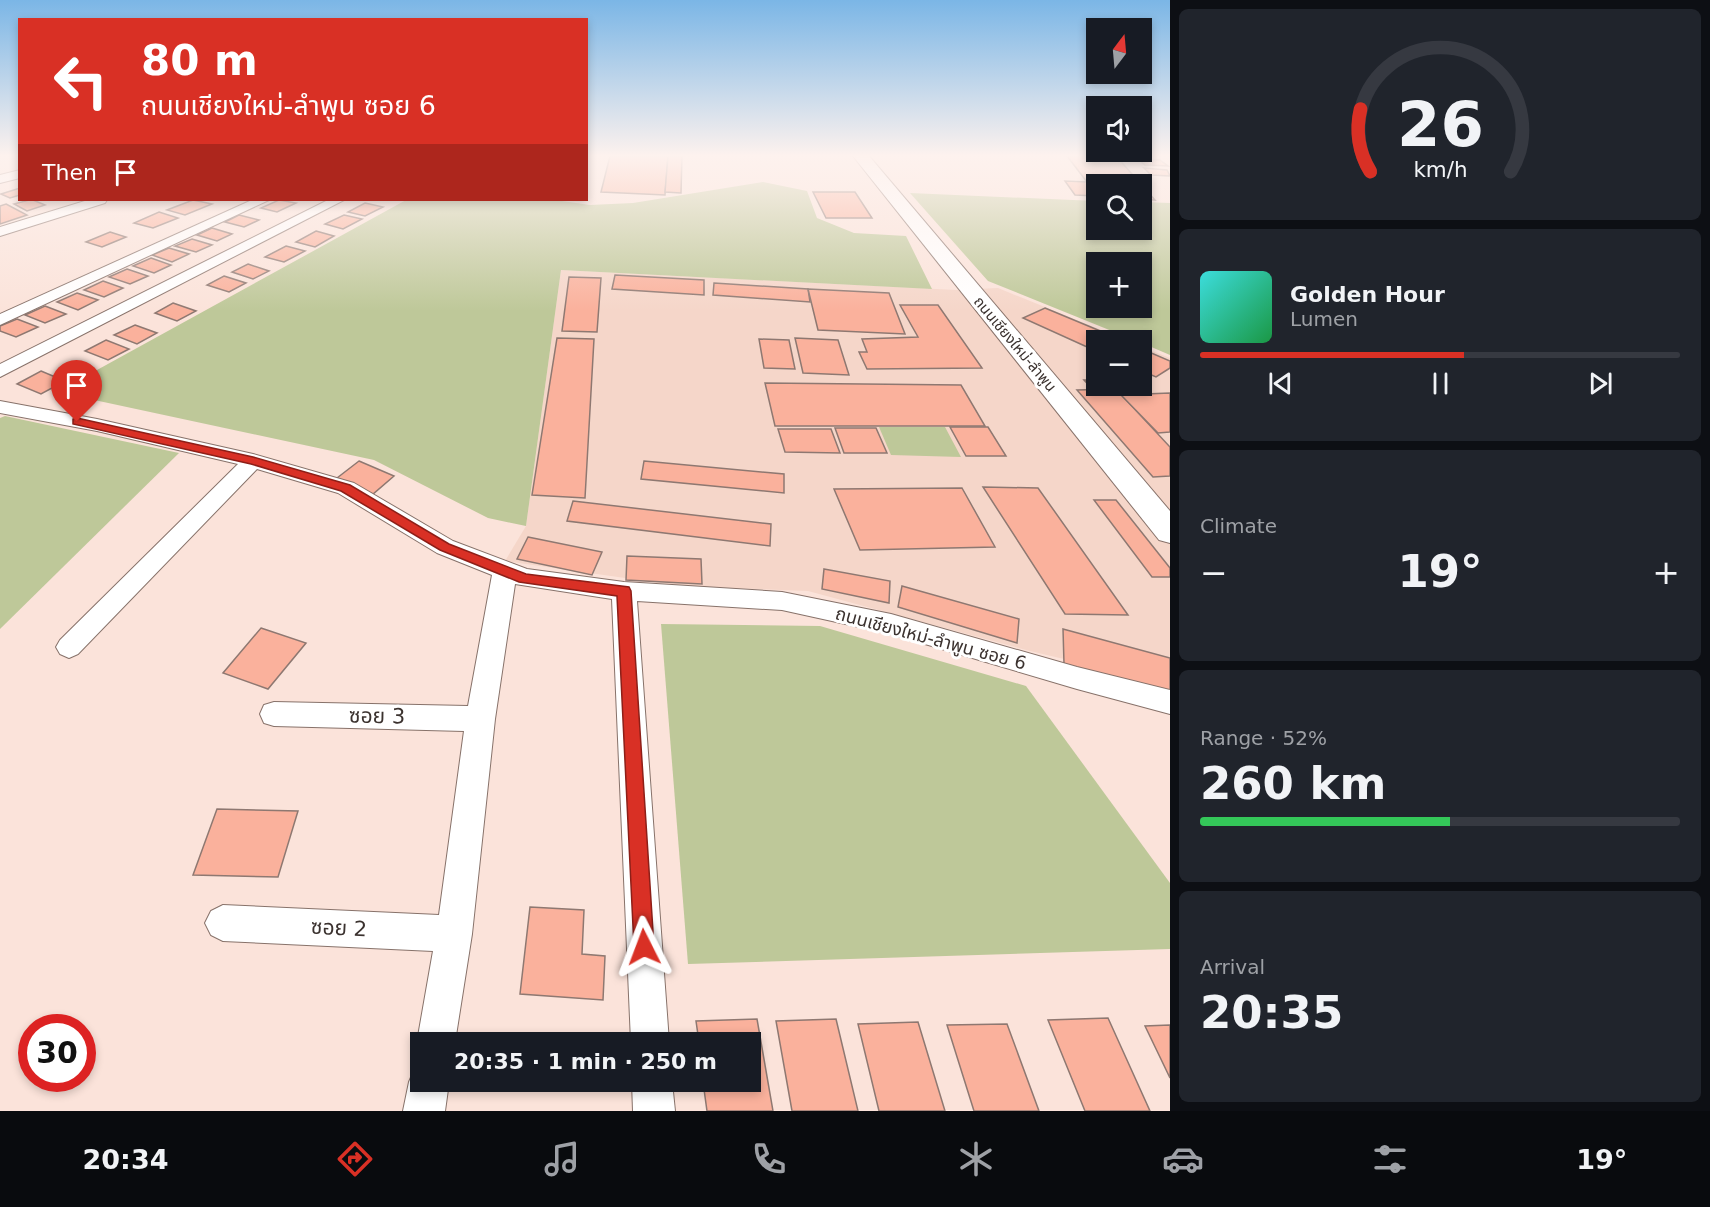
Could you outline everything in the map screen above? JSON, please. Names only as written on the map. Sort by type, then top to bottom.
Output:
[{"type":"main road","name":"ถนนเชียงใหม่-ลำพูน","points":[[904,208],[1170,532]]},
{"type":"street","points":[[0,232],[75,208]]},
{"type":"street","points":[[0,320],[245,208]]},
{"type":"street","points":[[0,371],[322,208]]},
{"type":"street","name":"ถนนเชียงใหม่-ลำพูน ซอย 6","points":[[0,407],[97,425],[253,461],[346,488],[445,547],[524,578],[624,591],[782,601],[891,624],[1077,678],[1170,702]]},
{"type":"street","points":[[69,647],[253,461]]},
{"type":"street","points":[[438,1032],[454,934],[480,718],[505,571]]},
{"type":"street","points":[[624,591],[649,1032]]},
{"type":"street","name":"ซอย 3","points":[[274,714],[480,718]]},
{"type":"street","name":"ซอย 2","points":[[223,922],[454,934]]},
{"type":"street","points":[[424,1111],[427,1092]]},
{"type":"street","points":[[653,1092],[654,1111]]},
{"type":"shaded area","points":[[561,270],[956,290],[998,288],[1101,330],[1086,330],[1086,396],[1152,396],[1152,351],[1170,358],[1170,684],[1030,651],[808,591],[682,586],[505,561],[526,526]]},
{"type":"green space","points":[[392,208],[813,208],[817,218],[854,233],[906,236],[932,289],[561,270],[526,526],[488,518],[374,460],[57,392]]},
{"type":"green space","points":[[923,208],[1086,208],[1086,240],[1152,240],[1152,208],[1170,208],[1170,355],[1152,347],[1152,330],[1109,330],[988,281]]},
{"type":"green space","points":[[5,416],[179,453],[0,629],[0,418]]},
{"type":"green space","points":[[879,427],[945,427],[961,457],[891,455]]},
{"type":"green space","points":[[661,624],[820,626],[1026,686],[1170,883],[1170,949],[688,964]]},
{"type":"building","points":[[0,208],[13,208],[27,215],[0,224]]},
{"type":"building","points":[[21,208],[36,208],[27,211]]},
{"type":"building","points":[[173,208],[203,208],[185,215],[167,210]]},
{"type":"building","points":[[261,208],[286,208],[277,212]]},
{"type":"building","points":[[356,208],[381,208],[365,216],[348,212]]},
{"type":"building","points":[[821,208],[865,208],[872,218],[826,218]]},
{"type":"building","points":[[159,212],[178,218],[153,228],[134,223]]},
{"type":"building","points":[[239,215],[259,220],[244,227],[225,222]]},
{"type":"building","points":[[344,215],[362,219],[343,229],[325,224]]},
{"type":"building","points":[[212,228],[232,234],[217,241],[197,235]]},
{"type":"building","points":[[316,231],[334,236],[315,247],[296,242]]},
{"type":"building","points":[[110,232],[126,237],[102,247],[86,242]]},
{"type":"building","points":[[192,239],[212,245],[196,252],[175,246]]},
{"type":"building","points":[[286,246],[305,251],[284,262],[265,257]]},
{"type":"building","points":[[169,248],[189,254],[172,262],[152,255]]},
{"type":"building","points":[[151,258],[171,265],[154,273],[133,266]]},
{"type":"building","points":[[248,264],[269,271],[253,279],[232,272]]},
{"type":"building","points":[[127,269],[148,276],[130,284],[109,277]]},
{"type":"building","points":[[615,275],[704,280],[704,295],[612,289]]},
{"type":"building","points":[[224,276],[246,283],[229,292],[207,285]]},
{"type":"building","points":[[569,277],[601,278],[597,332],[562,331]]},
{"type":"building","points":[[103,281],[123,288],[104,297],[84,290]]},
{"type":"building","points":[[714,283],[808,289],[810,302],[713,295]]},
{"type":"building","points":[[808,289],[889,293],[905,334],[818,330]]},
{"type":"building","points":[[77,293],[98,300],[78,310],[57,302]]},
{"type":"building","points":[[173,303],[196,311],[177,321],[155,313]]},
{"type":"building","points":[[900,305],[938,305],[982,368],[867,369],[859,352],[867,352],[862,339],[918,337]]},
{"type":"building","points":[[45,306],[66,314],[45,323],[25,315]]},
{"type":"building","points":[[1045,308],[1098,330],[1086,330],[1086,346],[1023,318]]},
{"type":"building","points":[[17,319],[38,327],[16,337],[0,331],[0,326]]},
{"type":"building","points":[[135,325],[157,333],[137,344],[114,335]]},
{"type":"building","points":[[557,338],[594,339],[585,498],[532,495]]},
{"type":"building","points":[[795,338],[838,340],[849,375],[803,373]]},
{"type":"building","points":[[759,339],[789,340],[795,369],[764,368]]},
{"type":"building","points":[[106,340],[129,349],[108,360],[85,351]]},
{"type":"building","points":[[1152,353],[1170,361],[1170,368],[1156,377],[1152,375]]},
{"type":"building","points":[[41,371],[65,381],[41,394],[17,384]]},
{"type":"building","points":[[765,383],[961,385],[985,426],[775,426]]},
{"type":"building","points":[[1077,390],[1086,390],[1086,396],[1123,396],[1170,447],[1170,476],[1153,477]]},
{"type":"building","points":[[1170,393],[1170,432],[1158,433],[1122,396],[1152,396],[1152,394]]},
{"type":"building","points":[[950,427],[988,427],[1006,456],[966,456]]},
{"type":"building","points":[[835,428],[876,428],[887,453],[844,453]]},
{"type":"building","points":[[778,429],[831,429],[840,453],[785,452]]},
{"type":"building","points":[[359,461],[394,476],[373,494],[337,478]]},
{"type":"building","points":[[644,461],[784,474],[784,493],[641,479]]},
{"type":"building","points":[[983,487],[1038,488],[1128,615],[1065,614]]},
{"type":"building","points":[[962,488],[995,547],[860,550],[834,489]]},
{"type":"building","points":[[1094,500],[1116,500],[1170,568],[1170,577],[1152,577]]},
{"type":"building","points":[[573,501],[771,524],[770,546],[567,521]]},
{"type":"building","points":[[528,537],[602,552],[592,575],[517,559]]},
{"type":"building","points":[[627,556],[701,559],[702,584],[626,580]]},
{"type":"building","points":[[824,569],[890,581],[889,603],[822,589]]},
{"type":"building","points":[[902,586],[1019,619],[1017,643],[898,607]]},
{"type":"building","points":[[261,628],[306,643],[268,689],[223,673]]},
{"type":"building","points":[[1063,629],[1170,658],[1170,694],[1064,664]]},
{"type":"building","points":[[217,809],[298,811],[278,877],[193,875]]},
{"type":"building","points":[[530,907],[584,910],[582,954],[605,956],[603,1000],[520,994]]},
{"type":"building","points":[[1108,1018],[1150,1111],[1085,1111],[1048,1020]]},
{"type":"building","points":[[757,1019],[759,1032],[698,1032],[696,1021]]},
{"type":"building","points":[[836,1019],[858,1111],[792,1111],[776,1021]]},
{"type":"building","points":[[918,1022],[945,1111],[879,1111],[858,1024]]},
{"type":"building","points":[[1007,1024],[1039,1111],[974,1111],[947,1025]]},
{"type":"building","points":[[1170,1025],[1170,1078],[1145,1026]]},
{"type":"building","points":[[761,1042],[773,1111],[707,1111],[704,1092],[761,1092]]},
{"type":"route","points":[[77,422],[253,461],[346,488],[445,547],[524,578],[624,591],[644,947]]}]
